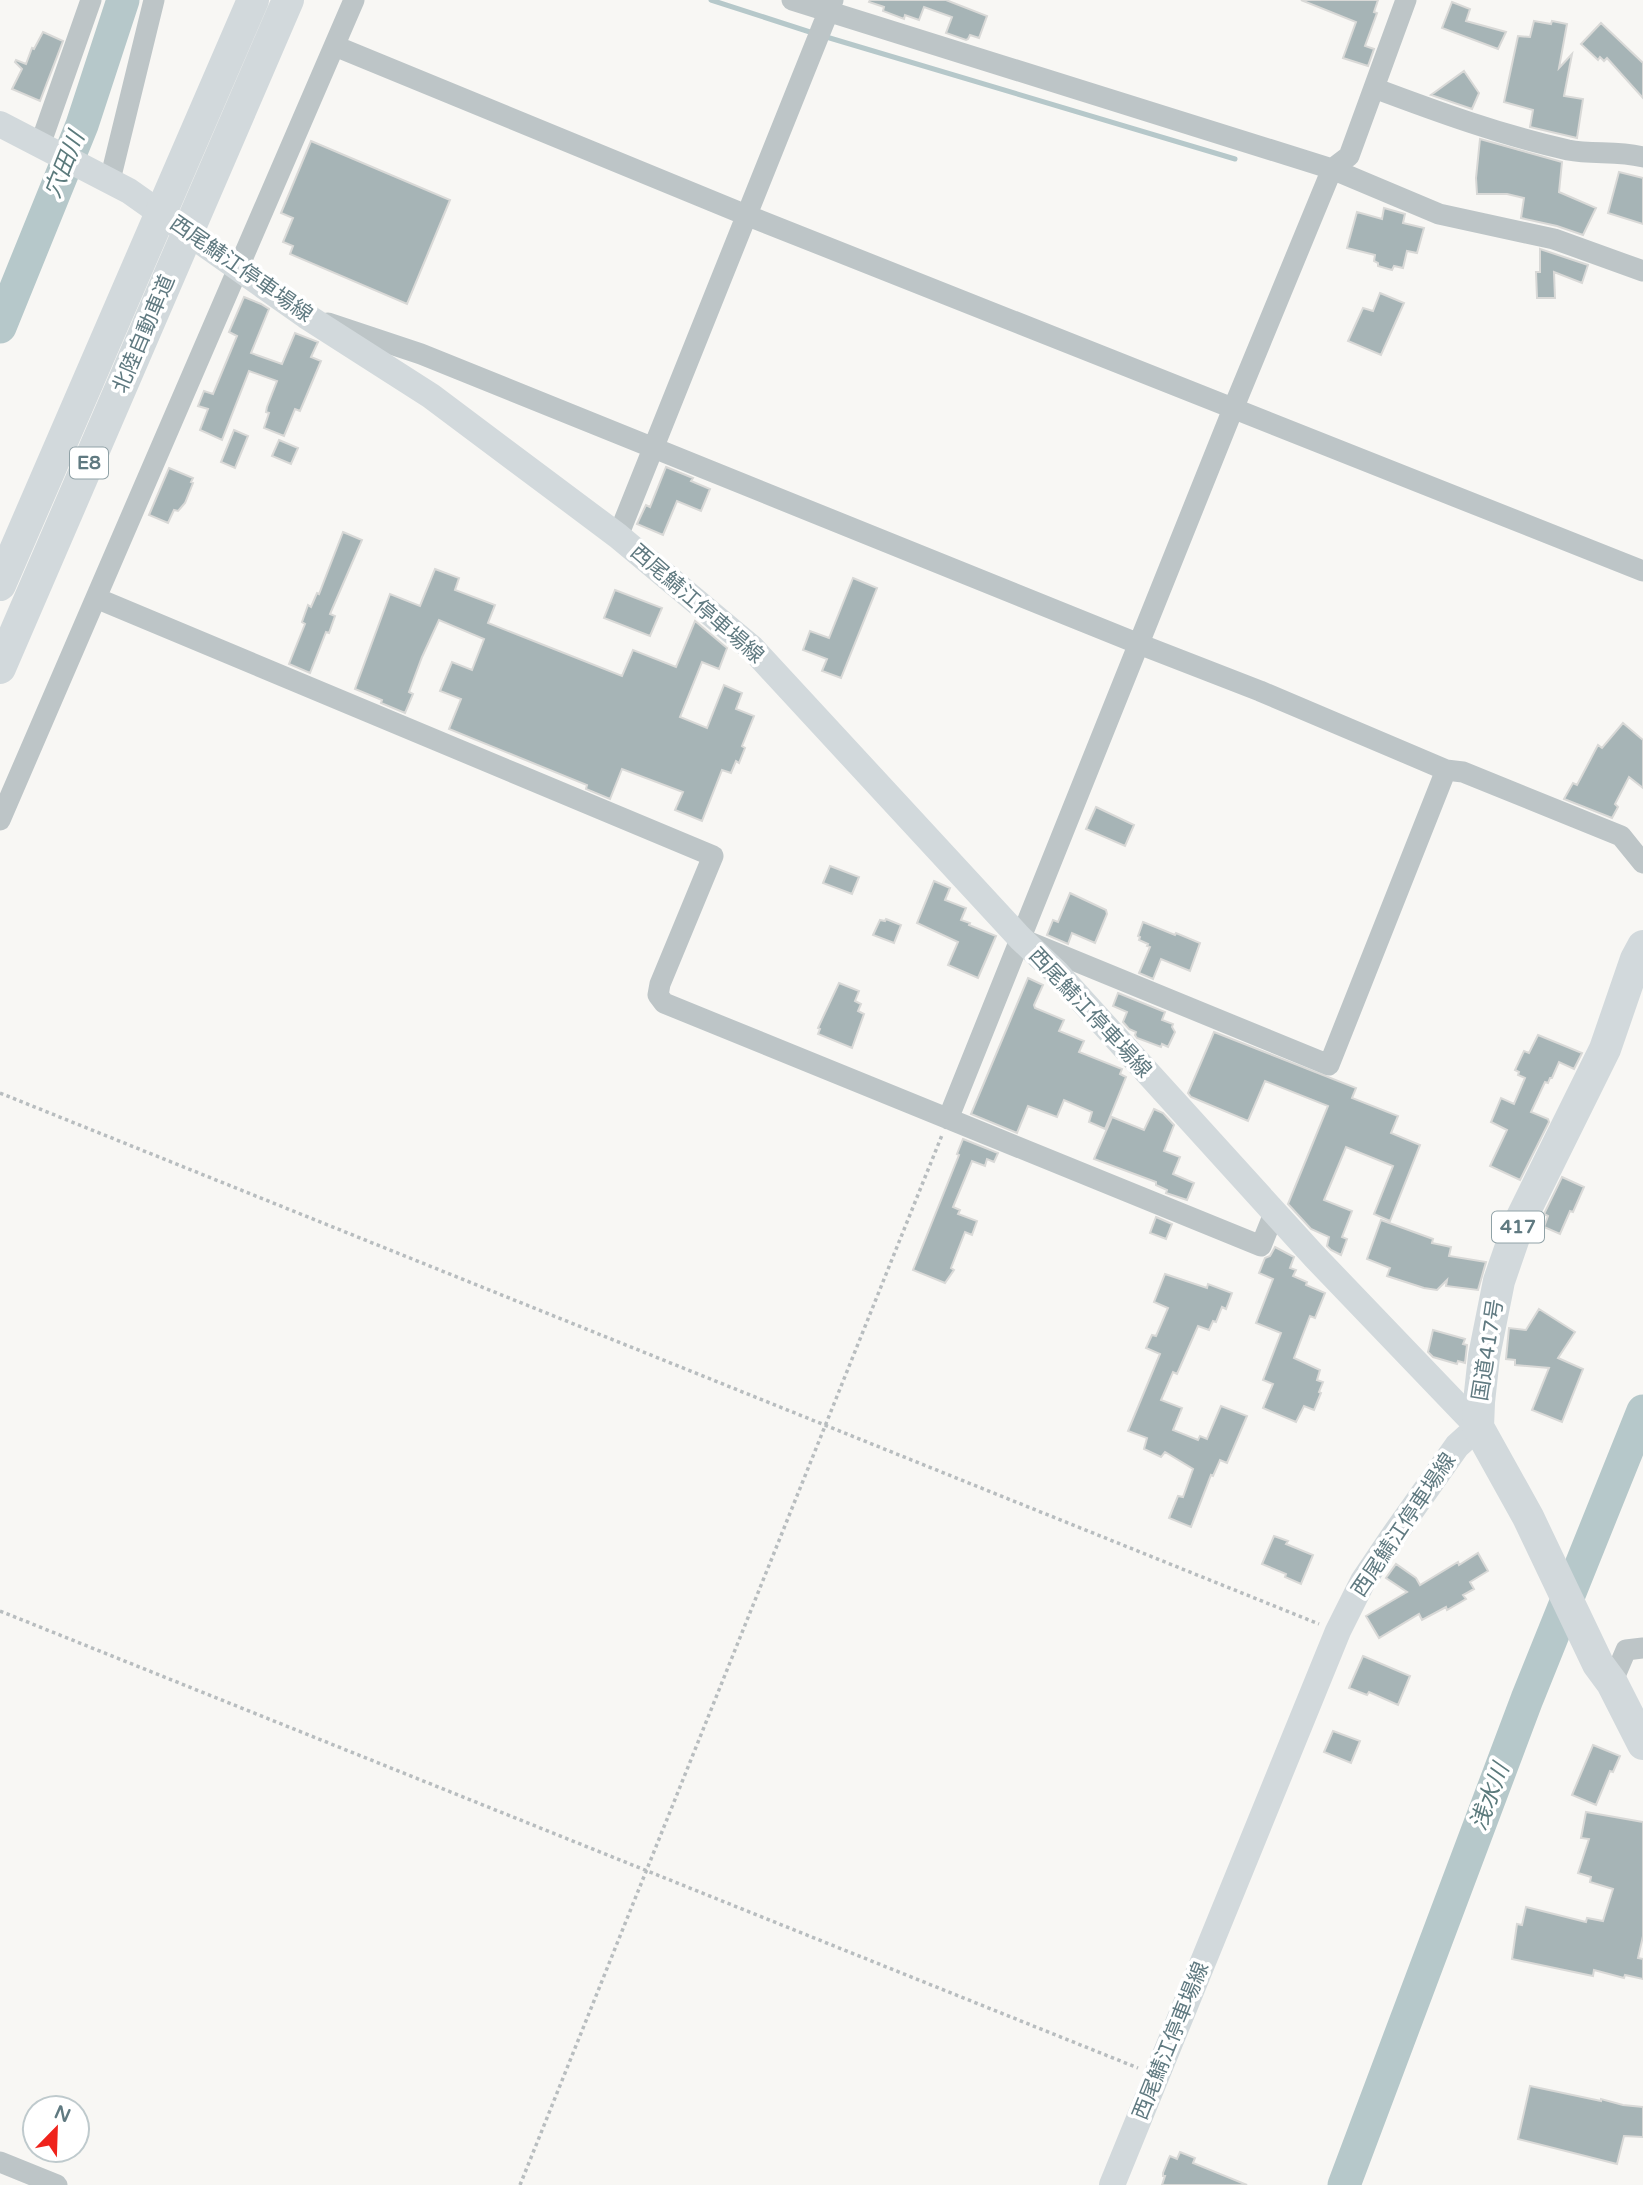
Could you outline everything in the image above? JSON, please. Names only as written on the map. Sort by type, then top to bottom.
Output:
[{"type":"highway","name":"北陸自動車道","points":[[0,585],[253,0]]},
{"type":"highway","name":"北陸自動車道","points":[[0,668],[288,0]]},
{"type":"highway","name":"国道417号","points":[[1643,946],[1605,1049],[1519,1223],[1499,1281],[1484,1356],[1478,1427],[1528,1517],[1643,1744]]},
{"type":"main road","name":"西尾鯖江停車場線","points":[[0,124],[101,175],[306,316],[431,396],[618,536],[752,648],[1020,938],[1057,973],[1315,1257],[1478,1427],[1457,1446],[1394,1535],[1363,1581],[1338,1631],[1112,2185]]},
{"type":"street","points":[[44,147],[91,0]]},
{"type":"street","points":[[101,175],[154,0]]},
{"type":"street","points":[[0,820],[354,0]]},
{"type":"street","points":[[792,0],[831,5],[1332,169],[1439,214],[1555,239],[1643,271]]},
{"type":"street","points":[[948,1119],[1332,169],[1349,156],[1406,0]]},
{"type":"street","points":[[618,536],[831,5]]},
{"type":"street","points":[[335,46],[746,215],[1643,571]]},
{"type":"street","points":[[1374,88],[1494,131],[1572,150],[1627,153],[1643,157]]},
{"type":"street","points":[[306,316],[421,354],[1260,691],[1446,770],[1463,772],[1621,836],[1643,863]]},
{"type":"street","points":[[96,598],[713,856],[660,984],[658,995],[664,1003],[1261,1246],[1275,1211]]},
{"type":"street","points":[[1020,938],[1329,1065],[1446,770]]},
{"type":"street","points":[[1605,1673],[1626,1650],[1643,1648]]},
{"type":"street","points":[[0,2162],[57,2185]]},
{"type":"path","points":[[0,1093],[1338,1631]]},
{"type":"path","points":[[520,2185],[948,1119]]},
{"type":"path","points":[[0,1611],[1158,2075]]},
{"type":"building","points":[[946,0],[987,16],[979,38],[970,35],[966,40],[946,33],[952,17],[924,7],[919,20],[905,15],[904,19],[883,11],[884,7],[869,2]]},
{"type":"building","points":[[1301,0],[1378,0],[1374,12],[1377,13],[1365,46],[1374,49],[1368,66],[1343,58],[1356,22]]},
{"type":"building","points":[[1452,2],[1470,9],[1466,21],[1506,32],[1498,49],[1442,28]]},
{"type":"building","points":[[1534,21],[1567,24],[1559,68],[1572,54],[1564,96],[1583,99],[1577,138],[1530,127],[1533,110],[1504,102],[1518,36],[1530,37]]},
{"type":"building","points":[[1601,23],[1643,63],[1643,98],[1607,58],[1604,61],[1600,57],[1598,60],[1581,44]]},
{"type":"building","points":[[43,32],[63,41],[40,101],[12,89],[22,69],[16,60],[26,64],[32,48],[34,49]]},
{"type":"building","points":[[1464,71],[1479,93],[1472,109],[1431,95]]},
{"type":"building","points":[[1480,139],[1562,162],[1559,192],[1596,208],[1583,235],[1521,218],[1524,198],[1507,194],[1477,194]]},
{"type":"building","points":[[311,141],[450,200],[407,304],[290,254],[293,246],[283,242],[293,218],[281,213]]},
{"type":"building","points":[[1619,172],[1643,178],[1643,224],[1608,213]]},
{"type":"building","points":[[1384,208],[1405,214],[1403,223],[1424,228],[1417,253],[1407,251],[1403,268],[1394,266],[1392,270],[1378,266],[1374,261],[1375,255],[1347,248],[1357,212],[1382,219]]},
{"type":"building","points":[[1540,249],[1588,265],[1582,283],[1554,272],[1555,298],[1537,298],[1536,272],[1540,272]]},
{"type":"building","points":[[1380,293],[1404,303],[1381,355],[1348,341],[1363,308],[1373,311]]},
{"type":"building","points":[[244,297],[269,309],[251,353],[282,364],[295,333],[318,342],[311,357],[321,361],[300,411],[295,409],[284,436],[264,428],[269,413],[266,412],[267,407],[277,381],[249,371],[222,440],[200,430],[208,409],[198,406],[204,391],[213,394],[237,336],[229,332]]},
{"type":"building","points":[[234,430],[248,436],[235,468],[221,462]]},
{"type":"building","points":[[279,440],[298,448],[291,464],[272,456]]},
{"type":"building","points":[[666,467],[693,478],[691,481],[710,489],[701,511],[677,501],[663,535],[637,524],[646,505],[650,507]]},
{"type":"building","points":[[169,468],[193,478],[193,483],[185,503],[178,511],[174,510],[168,523],[149,515]]},
{"type":"building","points":[[343,532],[362,540],[330,614],[335,616],[329,633],[326,632],[310,673],[289,664],[305,624],[302,622],[308,605],[311,607],[317,593],[319,594]]},
{"type":"building","points":[[435,569],[459,578],[455,590],[495,605],[488,623],[622,676],[633,650],[676,667],[695,621],[727,648],[719,669],[702,662],[680,717],[707,728],[724,685],[742,693],[736,709],[754,716],[742,746],[745,748],[739,763],[736,761],[731,773],[722,770],[702,821],[675,810],[683,792],[622,769],[610,799],[586,789],[587,785],[449,729],[461,699],[440,691],[452,662],[472,670],[484,639],[439,620],[409,692],[413,694],[405,713],[355,689],[390,594],[420,606]]},
{"type":"building","points":[[853,578],[877,588],[841,678],[822,671],[827,659],[803,650],[810,631],[829,638]]},
{"type":"building","points":[[615,590],[662,608],[650,636],[604,618]]},
{"type":"building","points":[[1623,723],[1643,740],[1643,788],[1629,777],[1615,804],[1618,807],[1612,818],[1564,799],[1573,783],[1577,785],[1598,745],[1602,748]]},
{"type":"building","points":[[1096,807],[1134,825],[1125,846],[1086,829]]},
{"type":"building","points":[[830,866],[859,877],[852,894],[823,883]]},
{"type":"building","points":[[934,881],[950,888],[945,900],[966,908],[961,920],[996,936],[978,978],[948,965],[958,942],[917,923]]},
{"type":"building","points":[[1070,893],[1106,910],[1107,914],[1095,943],[1072,933],[1068,944],[1047,935],[1053,920],[1058,922]]},
{"type":"building","points":[[886,919],[901,925],[894,943],[873,935],[880,920]]},
{"type":"building","points":[[1143,922],[1200,943],[1190,971],[1161,959],[1153,979],[1139,973],[1150,947],[1139,940]]},
{"type":"building","points":[[1028,978],[1043,985],[1035,1008],[1064,1020],[1059,1031],[1084,1041],[1079,1052],[1122,1069],[1120,1074],[1126,1077],[1105,1129],[1089,1122],[1092,1112],[1064,1100],[1057,1117],[1028,1106],[1017,1133],[971,1114]]},
{"type":"building","points":[[839,983],[859,991],[855,1001],[861,1004],[858,1011],[864,1014],[852,1048],[818,1034],[818,1028]]},
{"type":"building","points":[[1118,993],[1165,1012],[1162,1020],[1173,1024],[1175,1032],[1168,1047],[1137,1038],[1136,1032],[1123,1022],[1127,1012],[1113,1006]]},
{"type":"building","points":[[1214,1032],[1356,1088],[1352,1098],[1398,1116],[1391,1133],[1420,1145],[1390,1221],[1374,1214],[1393,1166],[1346,1147],[1324,1200],[1352,1211],[1342,1237],[1347,1239],[1341,1255],[1327,1246],[1329,1237],[1311,1229],[1288,1204],[1328,1106],[1265,1081],[1248,1121],[1191,1097],[1188,1093]]},
{"type":"building","points":[[1538,1035],[1582,1053],[1574,1069],[1559,1062],[1552,1078],[1548,1083],[1545,1082],[1531,1112],[1548,1119],[1549,1122],[1520,1180],[1490,1166],[1507,1130],[1491,1122],[1501,1098],[1514,1104],[1525,1078],[1515,1070],[1524,1051],[1529,1053]]},
{"type":"building","points":[[1154,1109],[1163,1113],[1174,1125],[1164,1151],[1180,1157],[1173,1174],[1194,1183],[1187,1200],[1166,1193],[1167,1190],[1156,1185],[1156,1182],[1094,1159],[1112,1117],[1144,1130]]},
{"type":"building","points":[[963,1139],[998,1153],[994,1162],[987,1159],[985,1166],[972,1161],[953,1207],[960,1210],[958,1214],[977,1221],[972,1235],[965,1232],[951,1268],[954,1270],[945,1283],[913,1270]]},
{"type":"building","points":[[1562,1177],[1584,1187],[1560,1234],[1544,1227],[1548,1216],[1544,1214]]},
{"type":"building","points":[[1156,1217],[1172,1224],[1166,1239],[1150,1233]]},
{"type":"building","points":[[1381,1220],[1433,1239],[1432,1243],[1451,1247],[1449,1256],[1486,1262],[1478,1290],[1446,1286],[1447,1280],[1437,1290],[1424,1288],[1387,1276],[1390,1268],[1367,1259]]},
{"type":"building","points":[[1275,1247],[1294,1257],[1290,1268],[1296,1270],[1293,1276],[1325,1293],[1315,1318],[1310,1316],[1294,1358],[1320,1370],[1317,1380],[1323,1382],[1319,1392],[1321,1393],[1314,1410],[1304,1406],[1296,1422],[1263,1408],[1273,1384],[1263,1380],[1281,1333],[1256,1323],[1273,1279],[1259,1273],[1265,1258],[1270,1256]]},
{"type":"building","points":[[1165,1274],[1207,1288],[1208,1284],[1232,1293],[1226,1309],[1222,1307],[1216,1322],[1213,1321],[1209,1330],[1198,1326],[1177,1374],[1173,1372],[1161,1400],[1182,1408],[1173,1430],[1198,1440],[1200,1436],[1207,1439],[1221,1406],[1247,1416],[1227,1463],[1220,1460],[1213,1476],[1211,1475],[1191,1527],[1169,1518],[1178,1496],[1183,1497],[1193,1469],[1165,1452],[1161,1457],[1144,1449],[1147,1438],[1128,1431],[1160,1354],[1146,1348],[1152,1335],[1156,1336],[1168,1308],[1154,1302]]},
{"type":"building","points":[[1539,1309],[1575,1332],[1558,1358],[1583,1369],[1562,1422],[1532,1410],[1549,1368],[1515,1365],[1515,1360],[1506,1359],[1509,1328],[1526,1330]]},
{"type":"building","points":[[1433,1330],[1465,1339],[1465,1363],[1458,1361],[1457,1364],[1433,1357],[1428,1352]]},
{"type":"building","points":[[1274,1536],[1313,1555],[1301,1584],[1262,1564]]},
{"type":"building","points":[[1478,1553],[1488,1571],[1470,1582],[1474,1589],[1463,1595],[1466,1599],[1422,1620],[1419,1614],[1379,1638],[1366,1616],[1407,1592],[1386,1578],[1396,1564],[1416,1578],[1420,1585]]},
{"type":"building","points":[[1363,1656],[1410,1676],[1398,1705],[1369,1692],[1367,1695],[1349,1688]]},
{"type":"building","points":[[1333,1731],[1360,1741],[1351,1763],[1324,1752]]},
{"type":"building","points":[[1593,1745],[1620,1756],[1613,1772],[1610,1771],[1596,1805],[1572,1795]]},
{"type":"building","points":[[1586,1812],[1643,1822],[1643,1936],[1638,1958],[1643,1959],[1643,1979],[1625,1975],[1624,1978],[1594,1970],[1593,1976],[1512,1959],[1517,1924],[1522,1925],[1526,1907],[1586,1922],[1587,1918],[1603,1921],[1613,1889],[1590,1882],[1591,1877],[1578,1873],[1589,1839],[1581,1838]]},
{"type":"building","points":[[1530,2086],[1643,2107],[1643,2137],[1624,2136],[1617,2164],[1518,2139]]},
{"type":"building","points":[[1180,2152],[1195,2158],[1193,2163],[1247,2185],[1162,2185],[1165,2176],[1163,2173],[1170,2156],[1177,2159]]},
{"type":"waterway","name":"穴田川","points":[[0,327],[82,125],[123,0]]},
{"type":"waterway","points":[[711,0],[813,33]]},
{"type":"waterway","points":[[823,36],[1235,159]]},
{"type":"waterway","name":"浅水川","points":[[1344,2185],[1527,1699],[1643,1411]]}]
